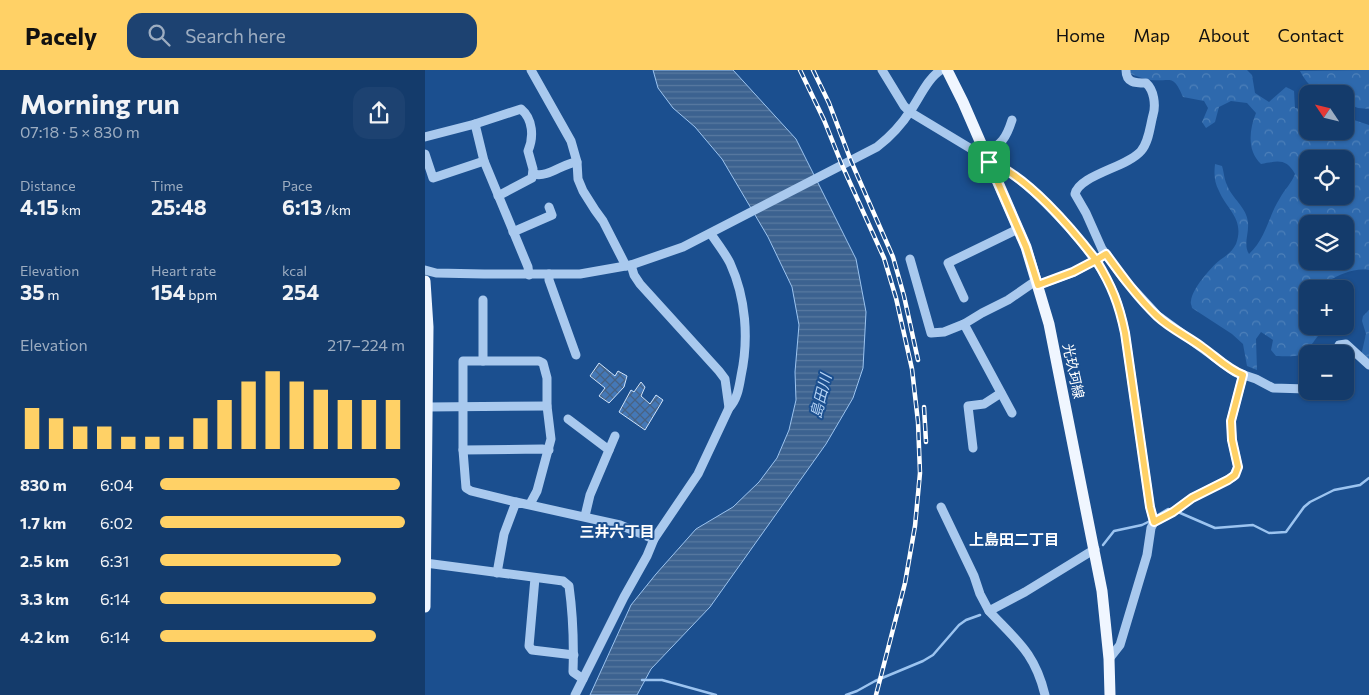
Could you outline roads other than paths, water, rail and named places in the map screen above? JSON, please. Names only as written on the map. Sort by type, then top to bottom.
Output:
[{"type":"main road","name":"光玖珂線","points":[[947,70],[1018,229],[1038,283],[1049,324],[1103,591],[1110,695]]},
{"type":"main road","points":[[425,282],[428,326],[425,607]]},
{"type":"street","points":[[531,70],[571,141],[583,191],[644,289],[722,375],[726,385],[729,408]]},
{"type":"street","points":[[882,70],[904,106],[910,112],[987,158],[1037,195],[1096,260],[1106,276],[1119,305],[1125,333],[1153,520],[1147,555],[1122,638],[1116,652],[1109,658]]},
{"type":"street","points":[[425,270],[435,273],[580,274],[629,266],[675,251],[877,147],[885,141],[910,112],[933,77],[941,70]]},
{"type":"street","points":[[1125,70],[1129,80],[1146,83],[1153,92],[1155,110],[1147,140],[1140,154],[1120,166],[1092,177],[1076,190],[1075,194],[1086,213],[1095,236],[1124,279],[1158,316],[1171,327],[1226,366],[1243,375],[1273,388],[1299,389]]},
{"type":"street","points":[[425,137],[475,124],[516,109],[521,109],[525,112],[533,133],[528,151],[534,174]]},
{"type":"street","points":[[987,158],[1007,137],[1012,120]]},
{"type":"street","points":[[475,124],[484,161],[528,267],[529,275]]},
{"type":"street","points":[[425,154],[433,178],[484,161]]},
{"type":"street","points":[[534,174],[544,174],[565,164],[577,162]]},
{"type":"street","points":[[498,196],[532,178],[534,174]]},
{"type":"street","points":[[513,232],[552,215],[549,207]]},
{"type":"street","points":[[964,298],[948,264],[1018,229]]},
{"type":"street","points":[[575,695],[654,539],[698,474],[739,389],[744,365],[745,323],[738,284],[715,232]]},
{"type":"street","points":[[910,259],[931,333],[944,332],[964,324],[1038,283],[1073,272],[1106,254]]},
{"type":"street","points":[[549,274],[549,280],[576,355]]},
{"type":"street","points":[[483,300],[483,361]]},
{"type":"street","points":[[964,324],[1012,413]]},
{"type":"street","points":[[1354,352],[1369,365]]},
{"type":"street","points":[[530,504],[537,491],[551,439],[547,406],[547,378],[543,364],[539,361],[463,361],[463,450],[467,488],[471,491],[516,502],[620,525],[654,539]]},
{"type":"street","points":[[1153,520],[1173,512],[1192,498],[1235,475],[1238,467],[1232,440],[1231,421],[1243,375]]},
{"type":"street","points":[[973,448],[968,406],[984,404],[1001,393]]},
{"type":"street","points":[[428,407],[547,406]]},
{"type":"street","points":[[568,419],[609,450]]},
{"type":"street","points":[[585,516],[590,495],[615,436]]},
{"type":"street","points":[[463,450],[549,450]]},
{"type":"street","points":[[497,573],[503,534],[516,502]]},
{"type":"street","points":[[941,507],[989,611],[1028,653],[1035,665],[1045,695]]},
{"type":"street","points":[[989,611],[1025,592],[1095,549]]},
{"type":"street","points":[[425,563],[563,581],[569,586],[572,608],[573,672],[583,679]]},
{"type":"street","points":[[535,578],[529,646],[532,650],[574,655]]},
{"type":"water","name":"島田川","points":[[653,70],[733,70],[796,139],[856,259],[866,312],[863,368],[853,398],[826,444],[710,607],[651,669],[637,695],[590,695],[631,605],[696,529],[733,507],[759,482],[777,458],[789,430],[796,400],[795,372],[799,325],[792,287],[768,237],[722,159],[695,127],[673,108],[658,88]]},
{"type":"waterway","points":[[1178,512],[1215,528],[1253,525],[1269,533],[1286,532],[1304,507],[1310,502],[1334,490],[1360,485],[1369,478]]},
{"type":"waterway","points":[[1158,515],[1168,509],[1171,510]]},
{"type":"waterway","points":[[1103,545],[1114,531],[1142,525],[1152,520]]},
{"type":"waterway","points":[[846,695],[923,661],[933,655],[959,625],[966,620],[980,615]]},
{"type":"waterway","points":[[642,680],[662,680],[716,695]]},
{"type":"railway","points":[[800,70],[824,120],[884,258],[896,298],[912,369],[918,422],[920,473],[915,526],[905,583],[876,695]]},
{"type":"railway","points":[[813,70],[829,103],[851,161],[893,257],[918,360]]},
{"type":"railway","points":[[924,407],[926,442]]},
{"type":"district","name":"三井六丁目","points":[[617,531]]},
{"type":"district","name":"上島田二丁目","points":[[1014,539]]}]
